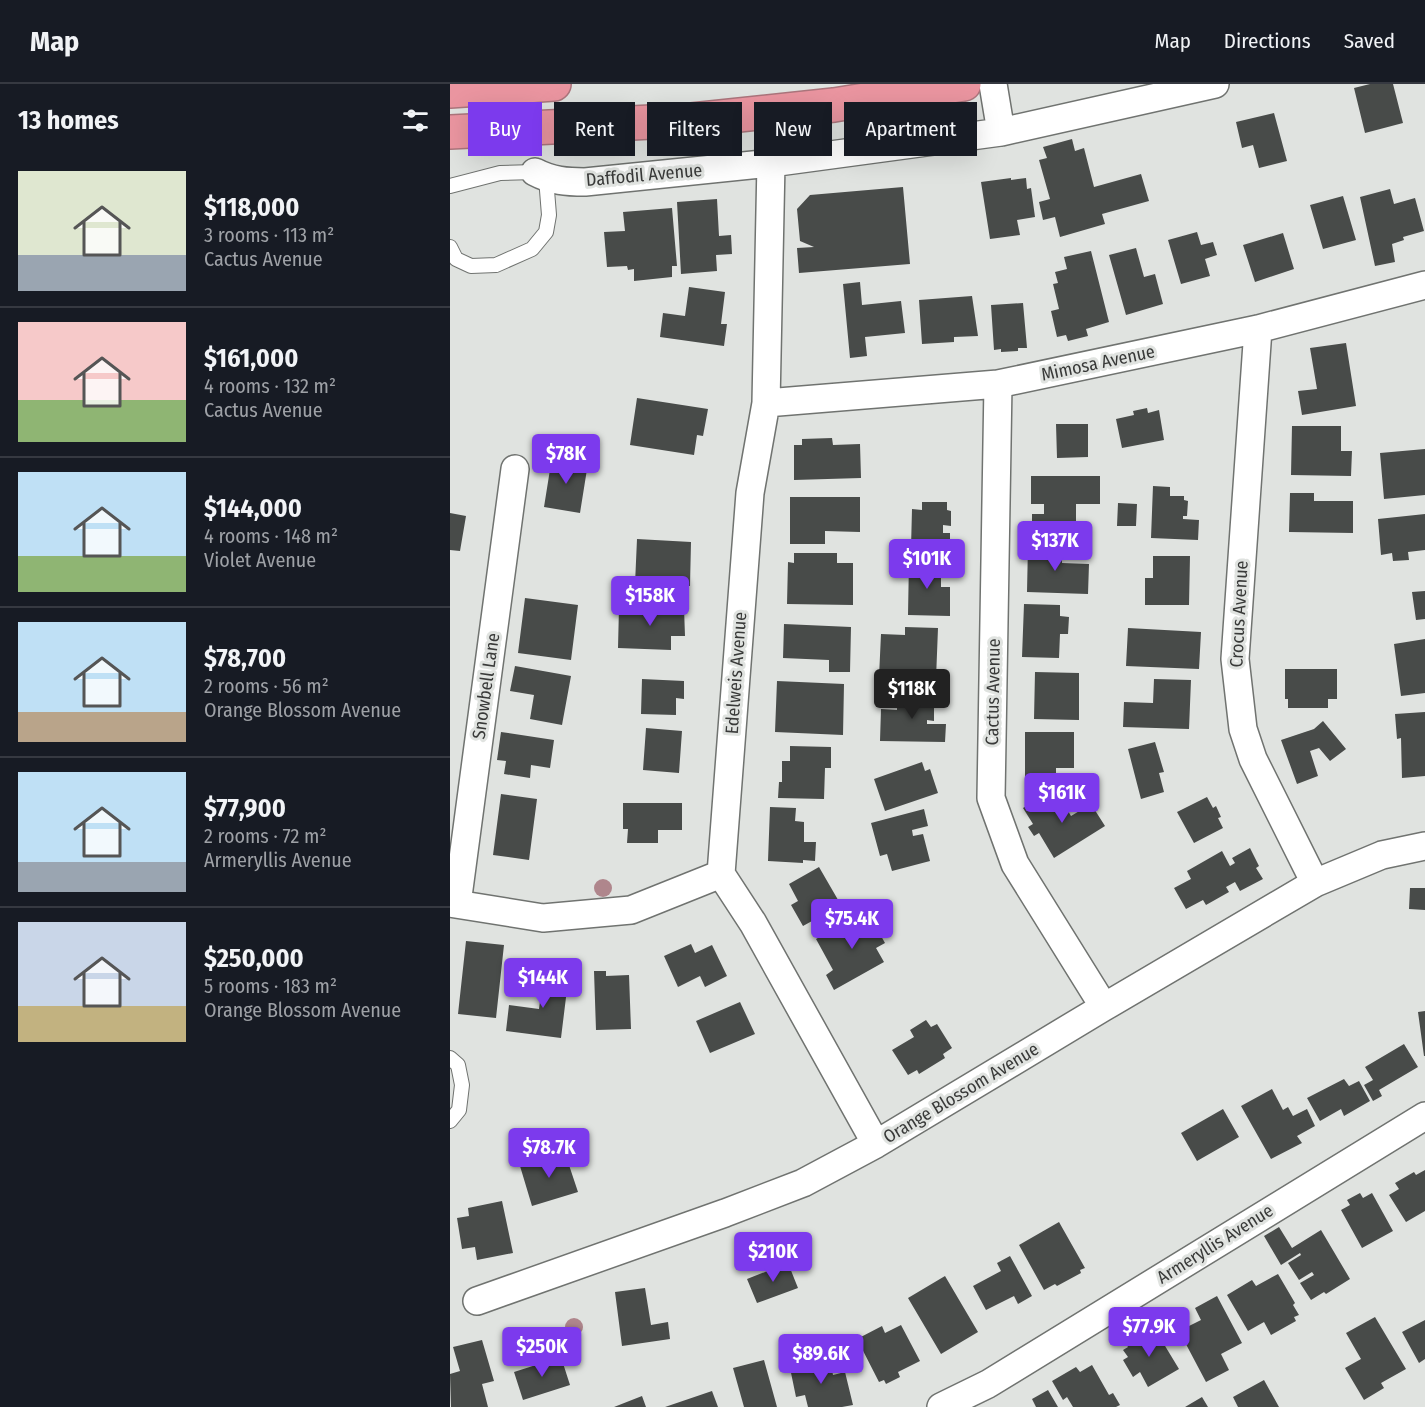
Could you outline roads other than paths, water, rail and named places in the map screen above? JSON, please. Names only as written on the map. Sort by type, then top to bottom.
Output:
[{"type":"highway","points":[[450,91],[554,84]]},
{"type":"highway","points":[[450,132],[692,120],[834,105],[964,84]]},
{"type":"street","points":[[993,84],[1001,132]]},
{"type":"street","name":"Daffodil Avenue","points":[[541,175],[562,182],[585,182],[771,163],[1001,132],[1215,84]]},
{"type":"street","name":"Edelweis Avenue","points":[[721,874],[750,493],[766,403],[771,163]]},
{"type":"street","name":"Mimosa Avenue","points":[[766,403],[998,384],[1258,329],[1425,285]]},
{"type":"street","name":"Crocus Avenue","points":[[1258,329],[1235,659],[1243,729],[1253,759],[1315,883]]},
{"type":"street","name":"Cactus Avenue","points":[[998,384],[991,798],[1015,864],[1104,1007]]},
{"type":"street","name":"Snowbell Lane","points":[[454,904],[515,469]]},
{"type":"street","name":"Orange Blossom Avenue","points":[[477,1302],[803,1183],[876,1144],[1315,883],[1382,855],[1425,846]]},
{"type":"street","points":[[454,904],[543,918],[631,910],[721,874],[753,923],[876,1144]]},
{"type":"street","name":"Armeryllis Avenue","points":[[941,1407],[988,1384],[1425,1116]]},
{"type":"lane","points":[[450,186],[500,173],[541,175],[549,215],[546,232],[532,249],[496,265],[471,266],[456,259],[450,247]]},
{"type":"lane","points":[[450,1058],[459,1065],[462,1085],[459,1110],[450,1121]]}]
